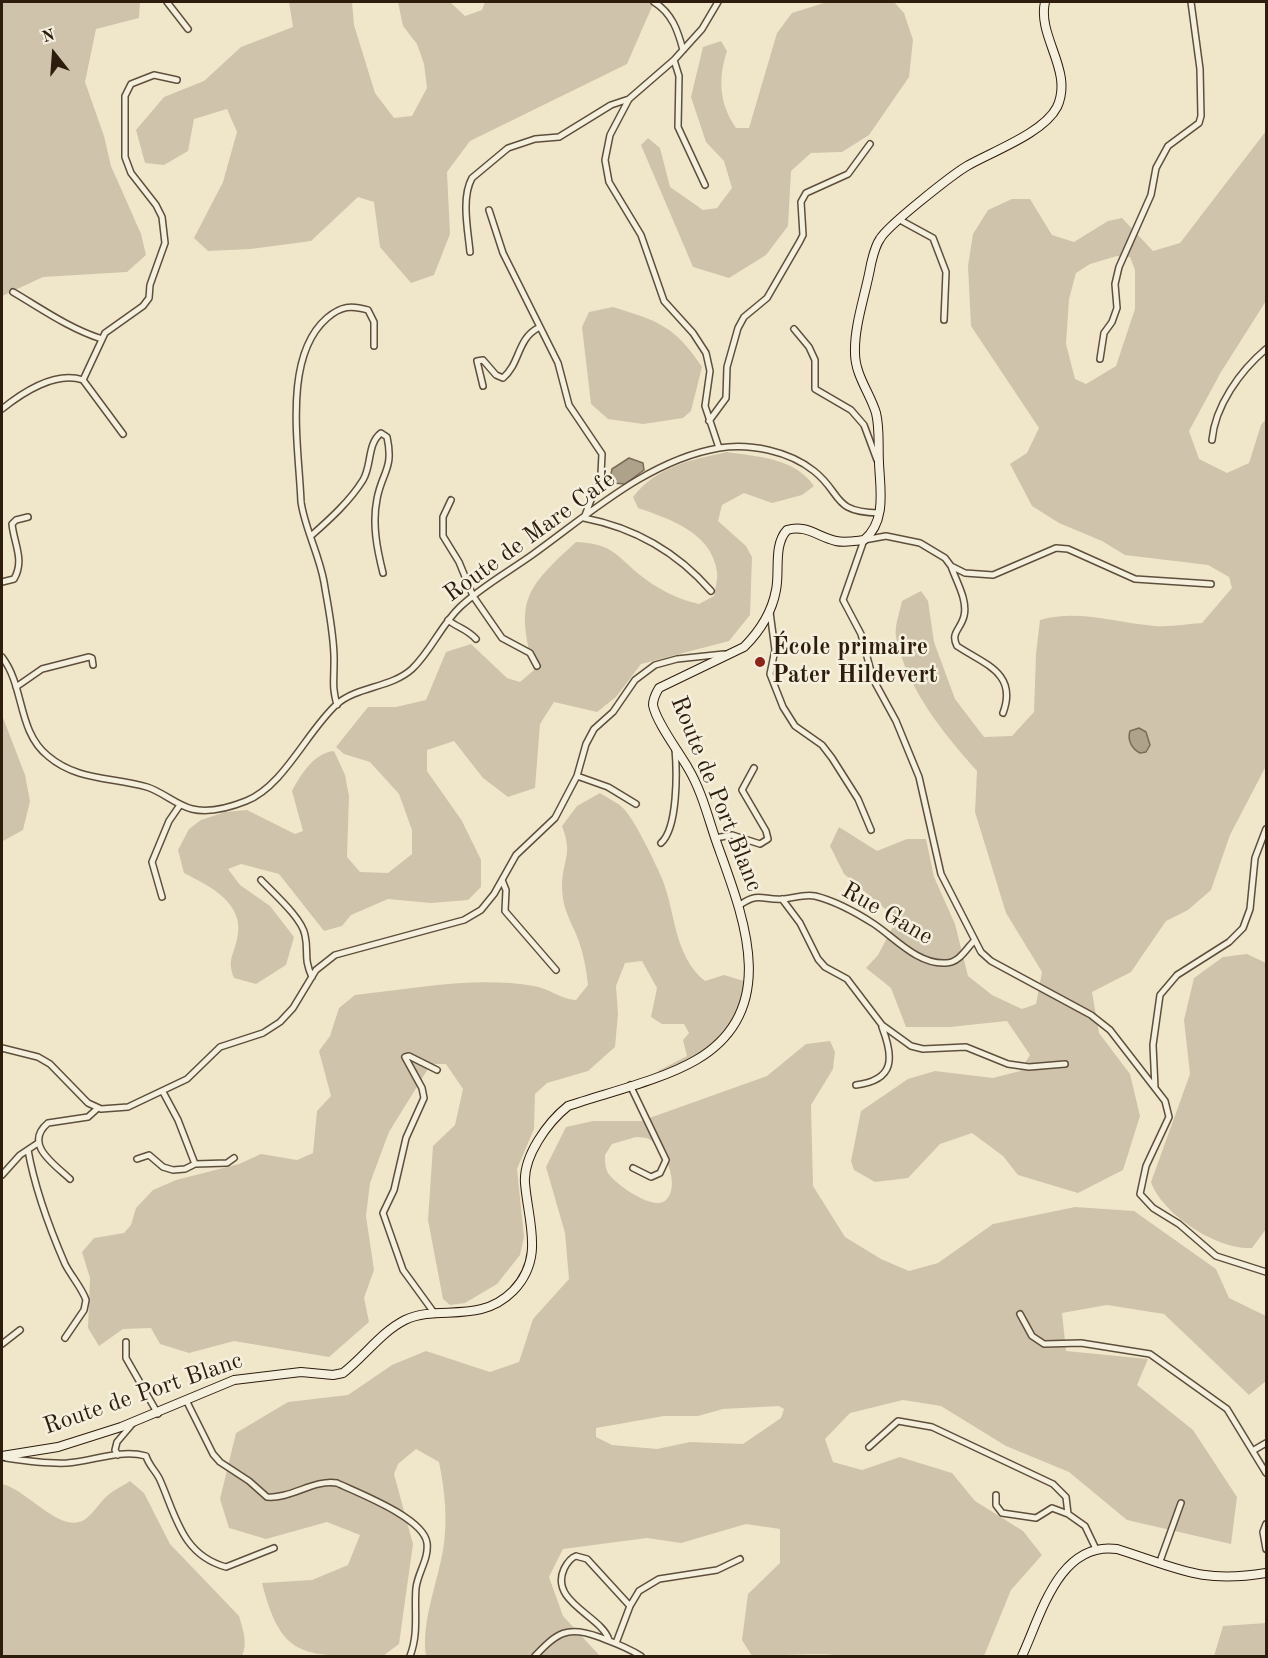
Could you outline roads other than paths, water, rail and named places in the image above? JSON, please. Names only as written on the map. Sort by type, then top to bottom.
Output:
[{"type":"street","points":[[167,2],[188,29]]},
{"type":"street","points":[[654,2],[667,12],[678,30],[683,50]]},
{"type":"street","points":[[718,2],[702,29],[674,60],[629,99],[620,111],[610,135],[605,160],[609,182],[641,235],[664,301],[693,333],[706,353],[710,371],[705,394],[709,421],[719,448]]},
{"type":"street","points":[[1045,2],[1043,19],[1062,87],[1055,110],[1039,125],[997,152],[966,166],[887,229],[876,247],[855,338],[857,370],[878,425],[879,513],[875,527],[864,540],[843,600],[861,634],[873,679],[896,721],[919,777],[941,874],[974,940],[991,961],[1091,1014],[1110,1030],[1169,1108],[1169,1117],[1146,1166],[1140,1194],[1145,1201],[1179,1224],[1216,1256],[1266,1272]]},
{"type":"street","points":[[1100,359],[1104,333],[1117,308],[1115,285],[1119,267],[1150,195],[1156,168],[1168,146],[1199,123],[1202,116],[1200,69],[1191,2]]},
{"type":"street","points":[[674,60],[679,76],[678,127],[705,185]]},
{"type":"street","points":[[83,380],[105,333],[143,306],[148,298],[150,285],[165,243],[162,216],[130,173],[125,157],[125,96],[132,84],[154,75],[177,80]]},
{"type":"street","points":[[471,252],[467,218],[469,184],[472,178],[496,161],[508,148],[535,139],[559,137],[611,105],[629,99]]},
{"type":"street","points":[[709,421],[726,398],[727,367],[738,328],[744,317],[767,298],[803,235],[801,202],[806,193],[848,174],[870,144]]},
{"type":"street","points":[[489,210],[503,253],[538,328],[558,363],[569,405],[602,454],[602,474],[584,518],[622,529],[666,549],[691,568],[711,591]]},
{"type":"street","points":[[900,219],[933,238],[946,272],[944,320]]},
{"type":"street","points":[[13,291],[68,322],[77,331],[102,339]]},
{"type":"street","points":[[336,705],[332,683],[334,663],[324,583],[312,535],[303,518],[297,402],[302,357],[309,338],[320,324],[337,309],[353,305],[368,310],[374,322],[374,346]]},
{"type":"street","points":[[483,386],[477,362],[483,360],[499,378],[506,376],[525,336],[538,328]]},
{"type":"street","points":[[794,329],[809,347],[815,360],[814,389],[851,410],[864,425],[879,464]]},
{"type":"street","points":[[1212,440],[1214,419],[1244,370],[1266,349]]},
{"type":"street","points":[[2,409],[41,384],[71,376],[83,380],[123,434]]},
{"type":"street","points":[[312,535],[335,514],[364,479],[371,459],[371,448],[381,433],[387,437],[390,450],[389,467],[377,497],[375,515],[376,547],[383,573]]},
{"type":"street","name":"Route de Mare Café","points":[[2,657],[16,687],[26,725],[33,741],[47,756],[70,771],[148,788],[194,810],[210,810],[247,800],[264,791],[336,705],[346,698],[395,680],[411,670],[448,620],[473,596],[645,476],[699,453],[719,448],[755,448],[796,459],[822,478],[840,503],[849,509],[879,513]]},
{"type":"street","points":[[451,500],[443,517],[443,536],[459,562],[473,596],[502,638],[530,653],[537,666]]},
{"type":"street","points":[[2,582],[14,579],[18,568],[20,550],[12,525],[16,520],[28,517]]},
{"type":"street","name":"Route de Port Blanc","points":[[2,1456],[58,1447],[158,1414],[234,1380],[301,1372],[333,1375],[343,1373],[390,1330],[406,1319],[468,1312],[492,1305],[513,1291],[529,1265],[533,1245],[532,1216],[525,1182],[527,1167],[533,1151],[555,1116],[568,1106],[697,1060],[739,1019],[746,1004],[749,982],[740,905],[692,776],[653,704],[659,688],[744,648],[753,638],[770,612],[776,590],[780,543],[787,530],[803,528],[835,541],[864,540]]},
{"type":"street","points":[[864,540],[901,537],[920,543],[945,558],[951,566],[964,601],[965,613],[956,632],[955,642],[957,646],[994,669],[1006,686],[1008,700],[1003,713]]},
{"type":"street","points":[[951,566],[965,573],[993,575],[1056,548],[1068,549],[1135,579],[1211,584]]},
{"type":"street","points":[[770,612],[775,650],[770,674],[783,707],[795,726],[822,746],[832,758],[858,799],[871,830]]},
{"type":"street","points":[[448,620],[457,627],[468,630],[476,639]]},
{"type":"street","points":[[2,1048],[38,1057],[50,1064],[81,1096],[98,1108],[110,1110],[128,1107],[163,1092],[187,1079],[220,1047],[263,1033],[280,1022],[293,1008],[325,961],[335,955],[464,920],[482,910],[516,855],[555,818],[577,776],[586,744],[594,729],[613,712],[635,680],[645,670],[655,665],[677,659],[731,654]]},
{"type":"street","points":[[16,687],[42,669],[89,657],[92,658],[93,665]]},
{"type":"street","points":[[661,843],[668,833],[676,785],[675,745]]},
{"type":"street","points":[[715,838],[732,835],[760,844],[768,839],[766,831],[742,790],[754,768]]},
{"type":"street","points":[[577,776],[608,787],[636,804]]},
{"type":"street","points":[[162,897],[152,862],[169,821],[180,805]]},
{"type":"street","points":[[1155,1090],[1153,1045],[1160,995],[1177,975],[1229,942],[1243,928],[1250,909],[1256,858],[1266,829]]},
{"type":"street","points":[[261,880],[302,926],[306,941],[305,961],[312,977]]},
{"type":"street","points":[[502,880],[506,890],[505,911],[556,970]]},
{"type":"street","name":"Rue Gane","points":[[740,905],[756,896],[782,899],[813,896],[833,902],[875,924],[902,947],[936,962],[957,960],[974,940]]},
{"type":"street","points":[[782,899],[800,923],[818,959],[825,967],[848,979],[882,1025],[891,1050],[888,1067],[881,1078],[873,1083],[856,1085]]},
{"type":"street","points":[[882,1025],[916,1048],[966,1047],[1008,1064],[1029,1067],[1065,1064]]},
{"type":"street","points":[[435,1315],[403,1270],[383,1213],[397,1179],[406,1138],[424,1098],[422,1088],[405,1059],[409,1056],[437,1070]]},
{"type":"street","points":[[630,1085],[666,1160],[660,1173],[651,1177],[633,1168]]},
{"type":"street","points":[[163,1092],[178,1120],[195,1164]]},
{"type":"street","points":[[70,1179],[42,1153],[38,1143],[41,1129],[48,1123],[88,1117],[98,1108]]},
{"type":"street","points":[[2,1175],[38,1143]]},
{"type":"street","points":[[28,1150],[36,1190],[48,1223],[72,1277],[86,1300],[84,1310],[65,1338]]},
{"type":"street","points":[[137,1159],[149,1155],[163,1167],[173,1170],[186,1169],[195,1164],[227,1163],[234,1158]]},
{"type":"street","points":[[1020,1314],[1032,1336],[1044,1344],[1081,1343],[1150,1354],[1227,1409],[1266,1473]]},
{"type":"street","points":[[2,1344],[20,1330]]},
{"type":"street","points":[[126,1342],[126,1358],[158,1414]]},
{"type":"street","points":[[187,1402],[213,1454],[220,1462],[249,1481],[267,1497],[305,1490],[328,1481],[337,1483],[418,1525],[427,1543],[426,1556],[417,1582],[414,1604],[417,1619],[415,1644],[410,1656]]},
{"type":"street","points":[[869,1448],[898,1421],[932,1426],[1053,1484],[1066,1497],[1068,1514]]},
{"type":"street","points":[[118,1455],[115,1450],[117,1442],[134,1422]]},
{"type":"street","points":[[1254,1450],[1266,1443]]},
{"type":"street","points":[[2,1456],[37,1463],[69,1463],[118,1455],[146,1456],[161,1482],[182,1534],[196,1552],[226,1567],[274,1548]]},
{"type":"street","points":[[996,1495],[996,1505],[1002,1513],[1032,1518],[1052,1508],[1068,1514],[1085,1526],[1096,1549]]},
{"type":"street","points":[[1159,1564],[1181,1503]]},
{"type":"street","points":[[1266,1524],[1263,1533],[1266,1549]]},
{"type":"street","points":[[1022,1656],[1063,1572],[1083,1553],[1096,1549],[1117,1550],[1182,1573],[1213,1578],[1236,1578],[1266,1573]]},
{"type":"street","points":[[613,1641],[579,1610],[566,1593],[562,1576],[570,1559],[576,1556],[587,1559],[630,1606]]},
{"type":"street","points":[[613,1641],[639,1591],[659,1580],[717,1570],[740,1559]]},
{"type":"street","points":[[535,1656],[555,1637],[571,1631],[583,1630],[613,1641],[641,1656]]},
{"type":"place","name":"École primaire Pater Hildevert","points":[[760,662]]}]
